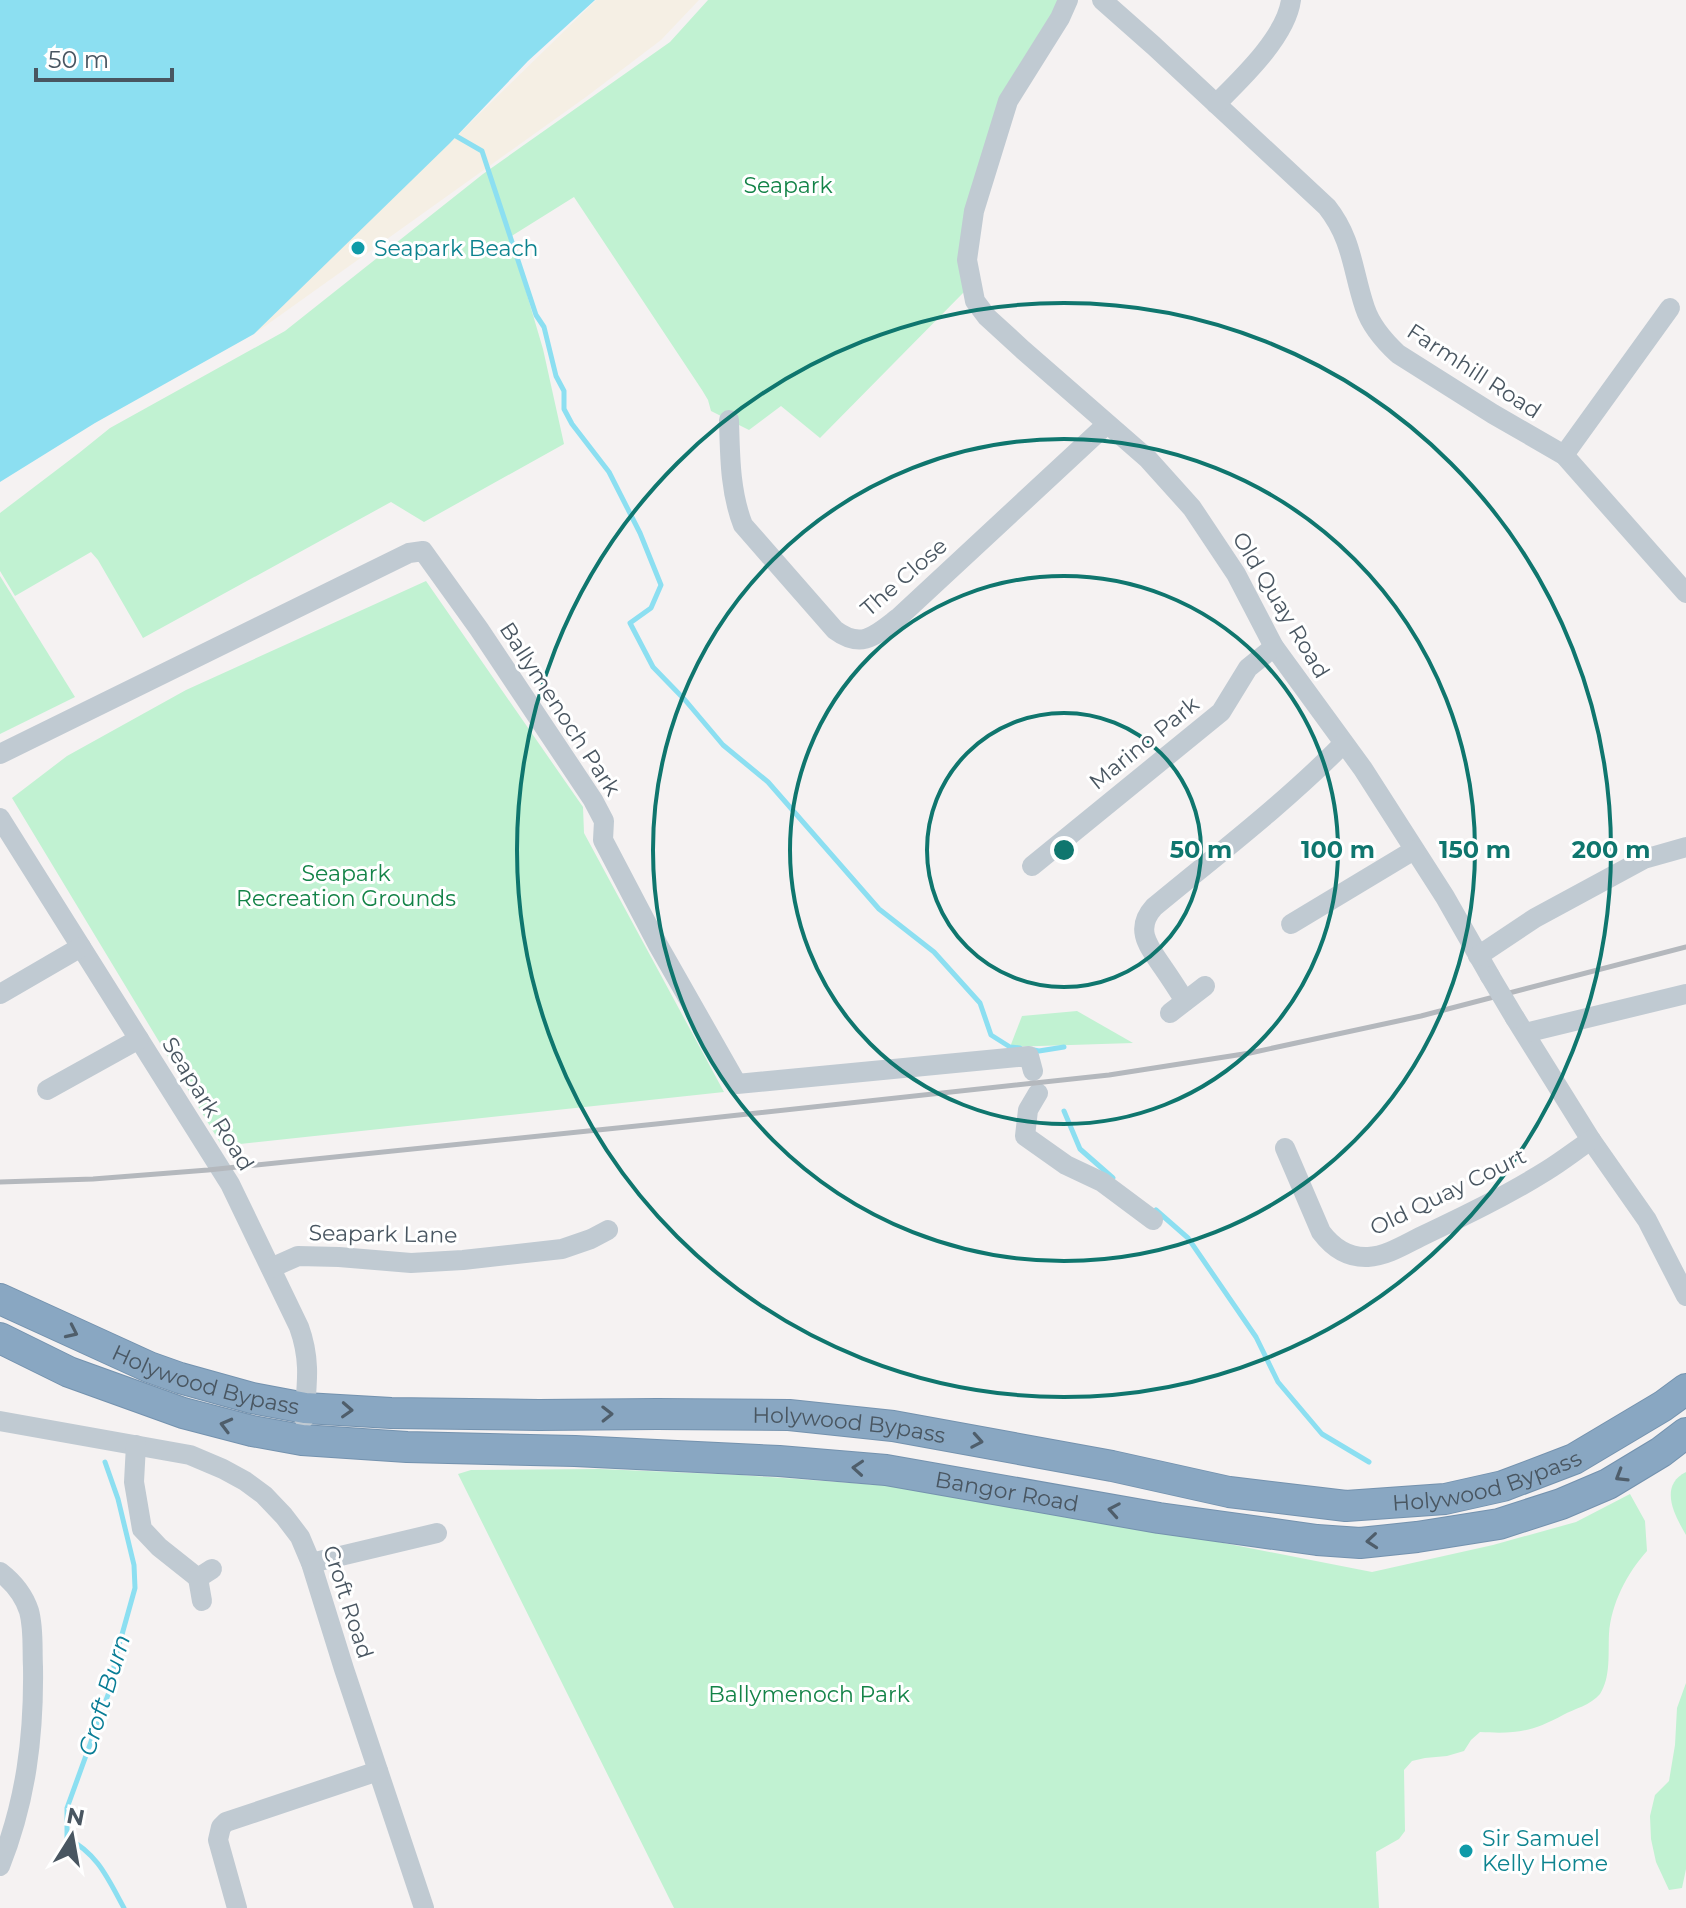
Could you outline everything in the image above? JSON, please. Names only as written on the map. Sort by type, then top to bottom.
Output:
[{"type":"highway","name":"Holywood Bypass","points":[[0,1299],[149,1367],[252,1398],[305,1408],[391,1413],[789,1415],[893,1426],[1112,1466],[1229,1492],[1346,1506],[1445,1499],[1503,1486],[1574,1459],[1629,1428],[1686,1389]]},
{"type":"highway","name":"Holywood Bypass","points":[[0,1338],[69,1372],[183,1413],[302,1440]]},
{"type":"highway","name":"Bangor Road","points":[[302,1440],[779,1461],[886,1470],[1159,1518],[1360,1543],[1499,1524],[1561,1504],[1608,1484],[1686,1433]]},
{"type":"highway","points":[[1412,1501],[1417,1537]]},
{"type":"street","name":"Old Quay Road","points":[[1068,0],[1008,101],[974,211],[967,260],[975,301],[987,317],[1148,459],[1192,508],[1236,574],[1274,647],[1363,769],[1445,897],[1591,1140],[1647,1220],[1686,1296]]},
{"type":"street","name":"Farmhill Road","points":[[1102,0],[1327,207],[1347,240],[1365,309],[1387,344],[1493,414],[1564,455],[1686,593]]},
{"type":"street","points":[[1216,104],[1256,64],[1289,12],[1291,0]]},
{"type":"street","points":[[1564,455],[1670,308]]},
{"type":"street","name":"The Close","points":[[729,420],[736,507],[743,525],[835,630],[847,638],[861,640],[876,635],[898,618],[1107,424]]},
{"type":"street","name":"Ballymenoch Park","points":[[0,754],[409,553],[423,551],[593,800],[604,821],[603,840],[737,1084],[1029,1056],[1033,1071]]},
{"type":"street","name":"Marino Park","points":[[1032,866],[1221,712],[1248,668],[1274,647]]},
{"type":"street","points":[[1205,986],[1178,1007],[1146,941],[1144,926],[1149,913],[1315,773],[1343,744]]},
{"type":"street","name":"Seapark Road","points":[[0,818],[230,1184],[271,1268],[305,1343],[308,1361],[302,1440]]},
{"type":"street","points":[[1478,956],[1535,918],[1644,859],[1686,847]]},
{"type":"street","points":[[1291,924],[1414,850]]},
{"type":"street","points":[[0,994],[81,947]]},
{"type":"street","points":[[1520,1025],[1686,994]]},
{"type":"street","points":[[47,1090],[139,1039]]},
{"type":"street","points":[[1038,1093],[1028,1110],[1025,1136],[1066,1165],[1102,1182],[1153,1220]]},
{"type":"street","name":"Old Quay Court","points":[[1285,1148],[1327,1240],[1350,1255],[1367,1257],[1387,1252],[1453,1222],[1545,1171],[1591,1140]]},
{"type":"street","name":"Seapark Lane","points":[[271,1268],[298,1256],[411,1263],[562,1249],[599,1242]]},
{"type":"street","name":"Croft Road","points":[[0,1421],[190,1455],[245,1481],[284,1516],[300,1537],[311,1563],[424,1908]]},
{"type":"street","points":[[136,1445],[134,1482],[142,1529],[159,1547],[205,1573],[202,1601]]},
{"type":"street","points":[[311,1563],[437,1533]]},
{"type":"street","points":[[0,1572],[16,1587],[29,1613],[33,1696],[27,1771],[14,1829],[0,1866]]},
{"type":"street","points":[[237,1908],[218,1840],[218,1833],[226,1822],[378,1771]]},
{"type":"green space","name":"Seapark","points":[[708,0],[1063,0],[1006,99],[964,292],[820,438],[781,406],[749,430],[711,411],[702,390],[574,197],[510,237],[543,349],[564,444],[424,522],[391,502],[143,638],[91,552],[15,596],[0,571],[0,513],[110,428],[285,331],[483,174],[670,42]]},
{"type":"green space","points":[[0,576],[75,697],[0,734]]},
{"type":"green space","name":"Seapark Recreation Grounds","points":[[426,581],[583,807],[584,833],[724,1092],[222,1146],[12,798],[67,756],[186,690]]},
{"type":"green space","points":[[1077,1011],[1133,1043],[1010,1047],[1022,1016]]},
{"type":"green space","name":"Ballymenoch Park","points":[[600,1469],[907,1487],[1030,1505],[1372,1572],[1493,1545],[1576,1522],[1630,1494],[1645,1521],[1647,1551],[1633,1569],[1617,1600],[1610,1623],[1606,1680],[1596,1698],[1532,1728],[1513,1732],[1480,1732],[1464,1751],[1412,1761],[1404,1770],[1405,1831],[1399,1839],[1376,1852],[1379,1908],[674,1908],[458,1474],[471,1470]]},
{"type":"green space","points":[[1686,1472],[1686,1535],[1677,1519],[1671,1493],[1678,1478]]},
{"type":"green space","points":[[1686,1683],[1686,1869],[1682,1888],[1669,1890],[1656,1862],[1650,1816],[1655,1795],[1669,1781],[1677,1708]]},
{"type":"sand","name":"Seapark Beach","points":[[596,0],[699,0],[661,40],[586,97],[254,334]]},
{"type":"water","points":[[0,0],[595,0],[528,61],[450,143],[254,334],[95,423],[0,482]]},
{"type":"waterway","points":[[456,136],[482,151],[536,315],[544,327],[556,376],[564,391],[564,409],[609,472],[640,533],[661,585],[651,608],[630,623],[653,667],[723,745],[768,782],[879,909],[934,952],[980,1003],[991,1035],[1010,1047],[1020,1048]]},
{"type":"waterway","points":[[1034,1050],[1064,1047]]},
{"type":"waterway","points":[[1064,1111],[1080,1149],[1113,1178]]},
{"type":"waterway","points":[[1156,1210],[1188,1238],[1256,1337],[1278,1382],[1322,1434],[1369,1462]]},
{"type":"waterway","name":"Croft Burn","points":[[105,1462],[118,1499],[134,1565],[135,1588],[109,1692],[67,1808],[67,1838],[94,1860],[124,1908]]},
{"type":"railway","points":[[0,1182],[208,1170],[1109,1075],[1250,1053],[1421,1016],[1686,947]]},
{"type":"place","name":"Seapark Beach","points":[[358,248]]},
{"type":"place","name":"Sir Samuel Kelly Home","points":[[1466,1851]]}]
